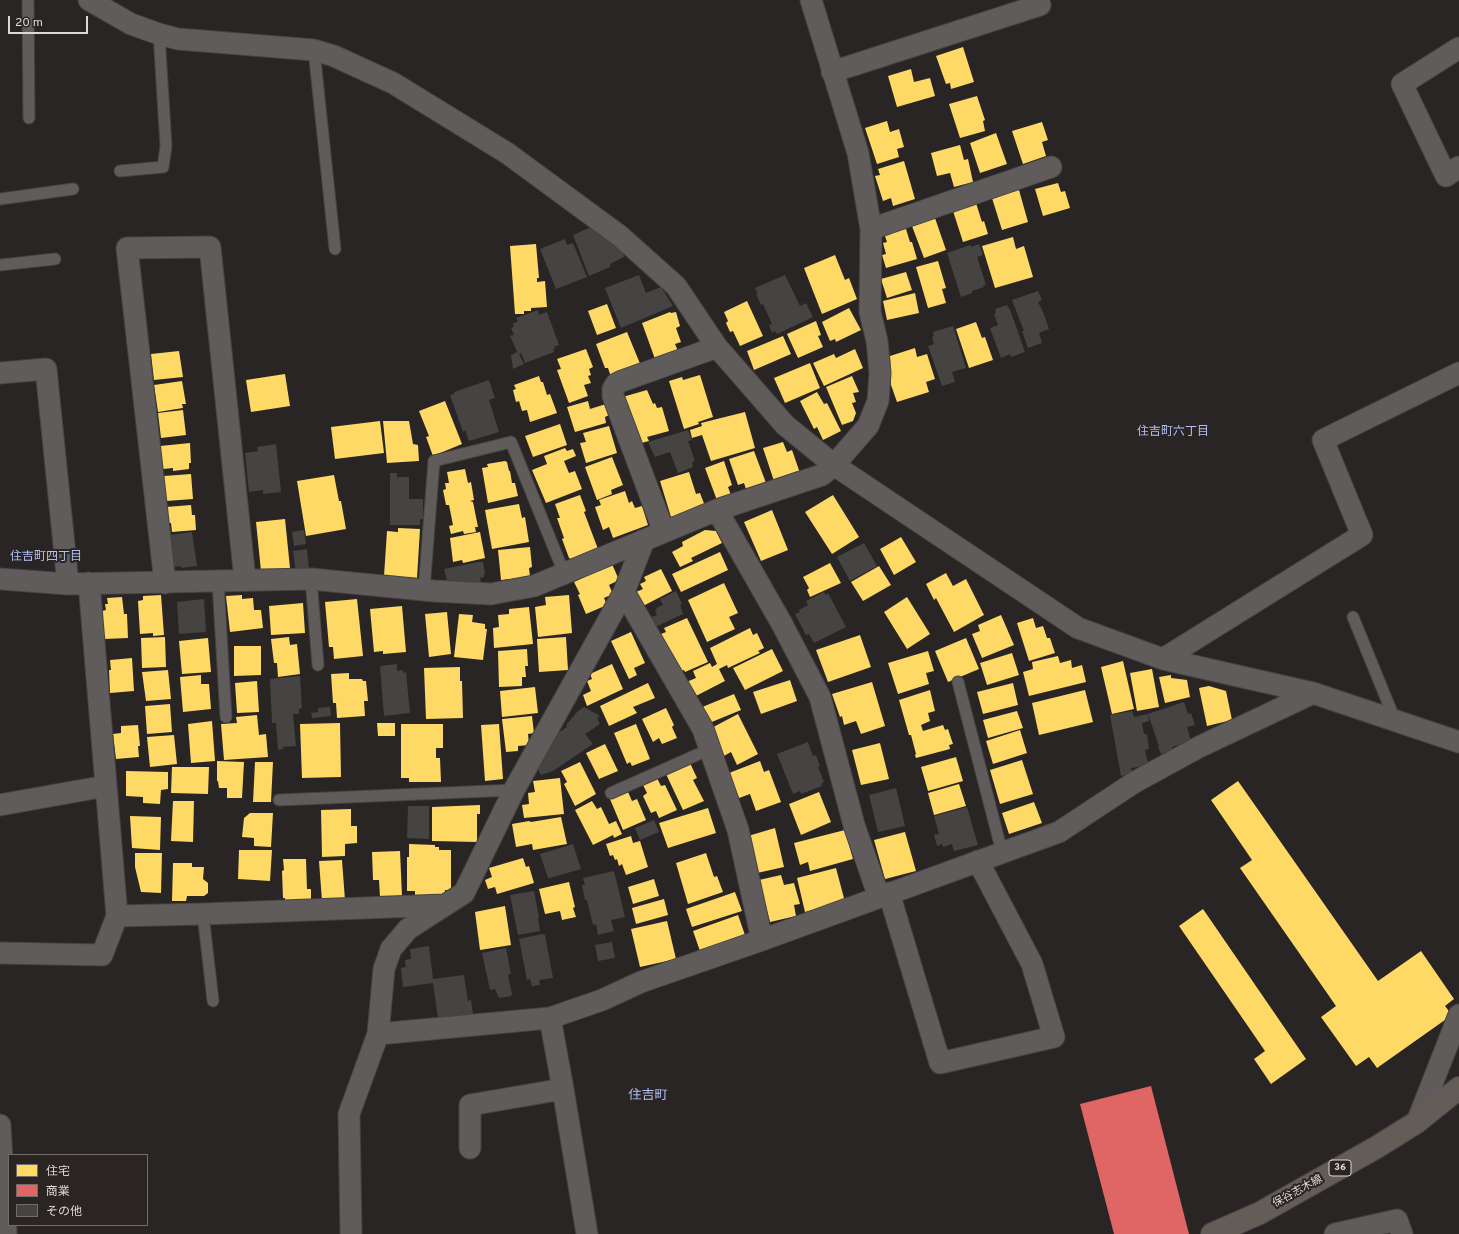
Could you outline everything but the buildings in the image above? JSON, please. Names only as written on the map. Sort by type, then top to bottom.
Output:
[{"type":"main road","name":"保谷志木線","points":[[1212,1234],[1260,1213],[1358,1158],[1417,1122],[1459,1088]]},
{"type":"street","points":[[89,0],[131,24],[178,39],[314,50],[334,56],[393,83],[506,153],[620,236],[676,286],[717,347],[785,425],[834,466],[891,502],[1078,628],[1163,659],[1313,693],[1459,742]]},
{"type":"street","points":[[0,579],[68,584],[311,580],[424,590],[491,594],[534,586],[717,510],[822,475],[834,466],[868,426],[878,401],[879,367],[877,341],[870,312],[871,229],[858,153],[811,0]]},
{"type":"street","points":[[832,72],[1040,5],[1038,0]]},
{"type":"street","points":[[1459,48],[1402,84],[1446,176],[1459,168]]},
{"type":"street","points":[[871,229],[1051,167]]},
{"type":"street","points":[[164,583],[127,248],[210,247],[245,580]]},
{"type":"street","points":[[664,532],[612,396],[613,389],[616,384],[622,381],[717,347]]},
{"type":"street","points":[[0,373],[46,369],[68,584]]},
{"type":"street","points":[[1163,659],[1362,535],[1323,440],[1459,373]]},
{"type":"street","points":[[717,510],[782,624],[820,697],[854,825],[884,895],[940,1063],[1054,1037],[1032,964],[978,861]]},
{"type":"street","points":[[351,1234],[348,1114],[378,1034],[384,969],[391,949],[408,929],[464,893],[514,790],[624,592],[644,540]]},
{"type":"street","points":[[0,953],[102,955],[116,916],[89,584]]},
{"type":"street","points":[[624,592],[703,729],[738,830],[762,940]]},
{"type":"street","points":[[378,1034],[550,1018],[602,1000],[641,982],[762,940],[1059,832],[1135,782],[1199,747],[1313,693]]},
{"type":"street","points":[[0,805],[106,786]]},
{"type":"street","points":[[116,916],[445,905]]},
{"type":"street","points":[[1417,1122],[1459,1015]]},
{"type":"street","points":[[550,1018],[564,1089],[587,1234]]},
{"type":"street","points":[[470,1148],[470,1105],[564,1089]]},
{"type":"street","points":[[0,1125],[6,1234]]},
{"type":"street","points":[[1335,1234],[1397,1220],[1402,1234]]},
{"type":"lane","points":[[28,0],[29,118]]},
{"type":"lane","points":[[120,171],[163,167],[166,146],[159,34]]},
{"type":"lane","points":[[314,50],[335,249]]},
{"type":"lane","points":[[0,199],[73,189]]},
{"type":"lane","points":[[0,265],[55,259]]},
{"type":"lane","points":[[424,590],[434,461],[511,442],[564,573]]},
{"type":"lane","points":[[311,580],[318,665]]},
{"type":"lane","points":[[218,582],[226,717]]},
{"type":"lane","points":[[1353,617],[1395,721]]},
{"type":"lane","points":[[958,682],[1002,852]]},
{"type":"lane","points":[[611,792],[710,749]]},
{"type":"lane","points":[[279,800],[514,790]]},
{"type":"lane","points":[[203,914],[213,1001]]},
{"type":"district","name":"住吉町六丁目","points":[[1173,433]]},
{"type":"district","name":"住吉町四丁目","points":[[46,558]]},
{"type":"district","name":"住吉町","points":[[648,1096]]}]
